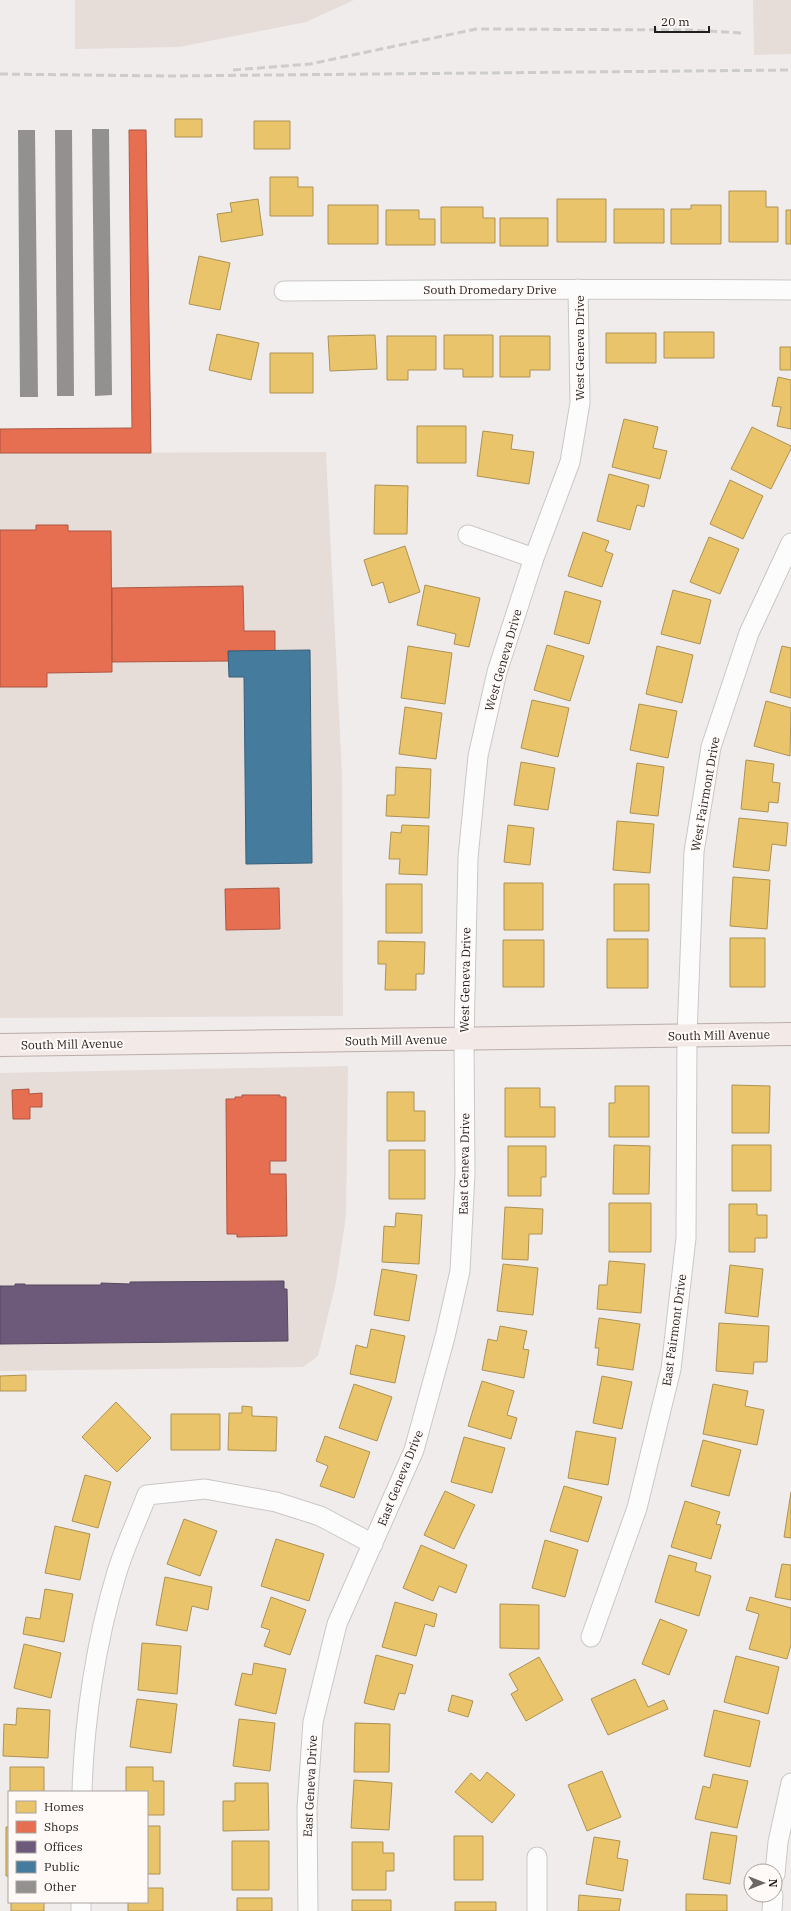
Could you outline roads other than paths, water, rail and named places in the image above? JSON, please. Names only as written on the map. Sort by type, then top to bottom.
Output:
[{"type":"main road","name":"South Mill Avenue","points":[[0,1045],[791,1034]]},
{"type":"street","name":"South Dromedary Drive","points":[[284,291],[578,288],[791,290]]},
{"type":"street","name":"West Geneva Drive","points":[[464,1039],[468,858],[478,756],[497,672],[534,558],[571,455],[580,403],[578,288]]},
{"type":"street","points":[[468,535],[534,558]]},
{"type":"street","name":"West Fairmont Drive","points":[[687,1036],[694,852],[711,747],[749,634],[791,543]]},
{"type":"street","name":"East Fairmont Drive","points":[[591,1636],[637,1508],[672,1369],[686,1238],[687,1036]]},
{"type":"street","name":"East Geneva Drive","points":[[308,1911],[307,1808],[313,1722],[337,1624],[414,1450],[445,1336],[460,1271],[465,1173],[464,1039]]},
{"type":"street","points":[[82,1791],[83,1750],[96,1660],[117,1572],[147,1495],[205,1489],[276,1502],[320,1516],[373,1544]]},
{"type":"street","points":[[776,1863],[778,1842],[791,1783]]},
{"type":"street","points":[[537,1857],[537,1911]]},
{"type":"railway","points":[[233,70],[310,64],[476,29],[689,30],[743,33]]},
{"type":"railway","points":[[0,74],[167,76],[791,70]]}]
